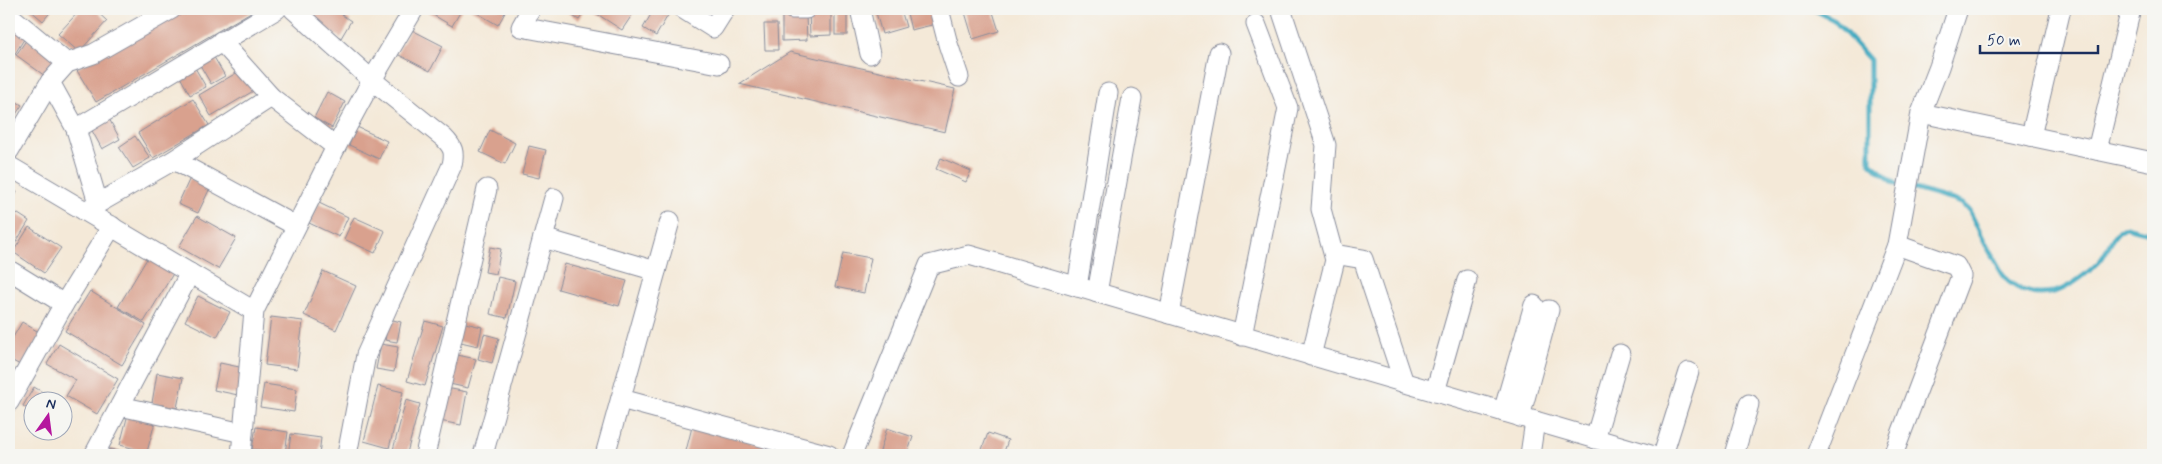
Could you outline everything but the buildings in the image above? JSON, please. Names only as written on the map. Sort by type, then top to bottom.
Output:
[{"type":"street","points":[[9,151],[50,82],[67,64],[93,54],[172,9]]},
{"type":"street","points":[[76,129],[277,9]]},
{"type":"street","points":[[293,9],[372,80],[451,144],[455,153],[452,165],[366,354],[347,455]]},
{"type":"street","points":[[242,455],[254,311],[336,147],[372,80],[414,9]]},
{"type":"street","points":[[531,9],[521,27],[719,64]]},
{"type":"street","points":[[684,9],[713,28],[726,9]]},
{"type":"street","points":[[792,9],[806,9]]},
{"type":"street","points":[[860,9],[870,54]]},
{"type":"street","points":[[939,9],[959,77]]},
{"type":"street","points":[[1281,9],[1326,145],[1321,209],[1335,260],[1310,356]]},
{"type":"street","points":[[1816,455],[1897,245],[1908,176],[1921,113],[1939,67],[1958,9]]},
{"type":"street","points":[[2031,136],[2061,9]]},
{"type":"street","points":[[2097,150],[2131,9]]},
{"type":"street","points":[[9,15],[67,64]]},
{"type":"street","points":[[1242,336],[1288,108],[1256,24]]},
{"type":"street","points":[[221,41],[271,97],[336,147]]},
{"type":"street","points":[[1169,314],[1219,52]]},
{"type":"street","points":[[50,82],[76,129],[92,207]]},
{"type":"street","points":[[1077,287],[1108,93]]},
{"type":"street","points":[[92,207],[174,160],[271,97]]},
{"type":"street","points":[[1097,293],[1132,98]]},
{"type":"street","points":[[1921,113],[2153,162]]},
{"type":"street","points":[[174,160],[296,226]]},
{"type":"street","points":[[9,166],[92,207],[112,226],[254,311]]},
{"type":"street","points":[[425,455],[487,190]]},
{"type":"street","points":[[483,455],[554,198]]},
{"type":"street","points":[[605,455],[670,221]]},
{"type":"street","points":[[9,402],[15,378],[112,226]]},
{"type":"street","points":[[543,238],[656,271]]},
{"type":"street","points":[[1893,455],[1961,276],[1956,266],[1897,245]]},
{"type":"street","points":[[1334,254],[1362,259],[1404,383]]},
{"type":"street","points":[[852,455],[929,265],[969,256],[1520,417],[1600,445],[1651,455]]},
{"type":"street","points":[[9,270],[64,304]]},
{"type":"street","points":[[94,455],[190,273]]},
{"type":"street","points":[[1435,392],[1467,280]]},
{"type":"street","points":[[1530,455],[1520,417],[1542,307]]},
{"type":"street","points":[[1600,445],[1620,354]]},
{"type":"street","points":[[1663,455],[1689,372]]},
{"type":"street","points":[[621,399],[829,455]]},
{"type":"street","points":[[1734,455],[1749,404]]},
{"type":"street","points":[[120,406],[244,434]]},
{"type":"waterway","points":[[1813,9],[1834,20],[1870,60],[1870,163],[1896,184],[1903,186]]},
{"type":"waterway","points":[[1911,188],[1953,200],[1969,210],[2004,276],[2008,281],[2021,289],[2033,293],[2045,294],[2056,291],[2079,279],[2099,262],[2114,236],[2126,227],[2153,234]]}]
